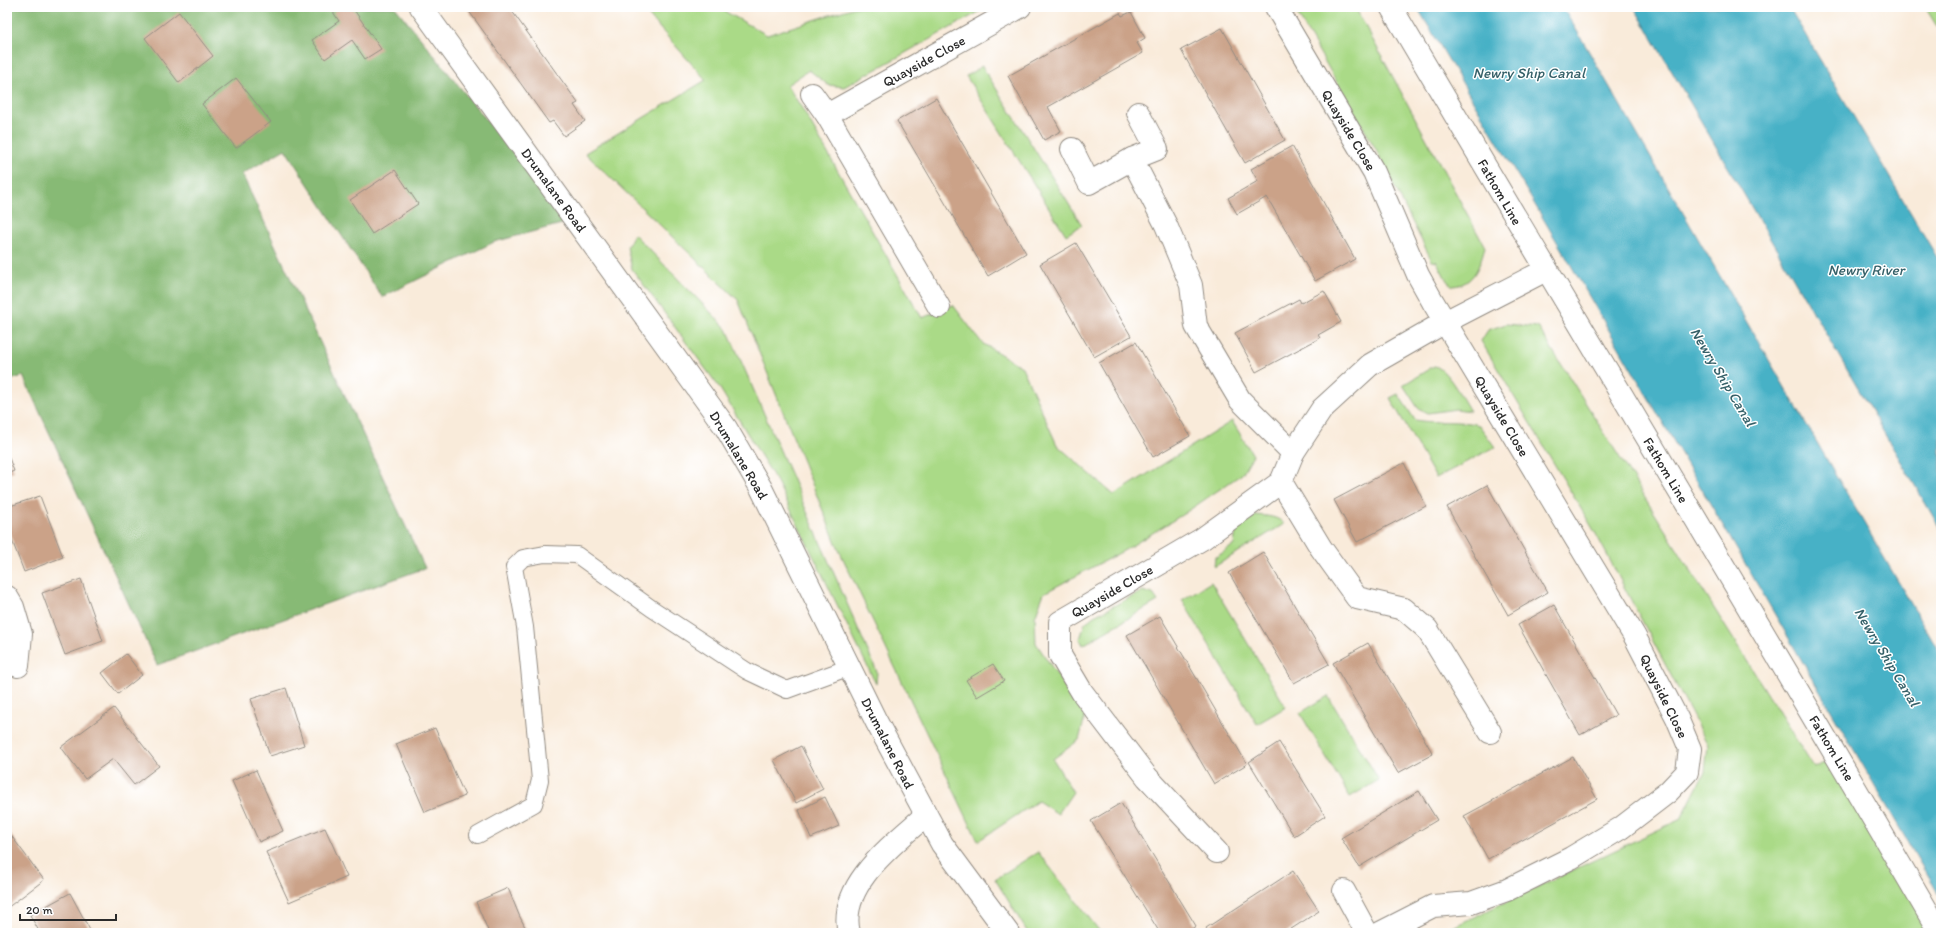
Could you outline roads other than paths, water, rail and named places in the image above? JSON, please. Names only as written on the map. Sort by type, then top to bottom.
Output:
[{"type":"street","name":"Drumalane Road","points":[[421,7],[726,428],[761,488],[850,667],[942,844],[1008,933]]},
{"type":"street","name":"Quayside Close","points":[[827,115],[1020,7]]},
{"type":"street","name":"Quayside Close","points":[[1276,7],[1374,172],[1418,275],[1635,637],[1677,718],[1690,749],[1687,772],[1668,792],[1621,828],[1571,858],[1507,890],[1470,903],[1433,906],[1380,933]]},
{"type":"street","name":"Fathom Line","points":[[1392,7],[1546,270],[1837,756],[1940,933]]},
{"type":"street","points":[[812,94],[827,115],[939,307]]},
{"type":"street","points":[[1072,149],[1089,182],[1132,159],[1157,149],[1138,113]]},
{"type":"street","points":[[1132,159],[1166,225],[1191,285],[1196,326],[1240,400],[1293,453]]},
{"type":"street","points":[[1490,732],[1427,629],[1404,609],[1357,598],[1322,548],[1281,482],[1293,453],[1322,409],[1370,365],[1445,322],[1546,270]]},
{"type":"street","name":"Quayside Close","points":[[1217,852],[1147,777],[1082,692],[1060,655],[1060,622],[1202,539],[1281,482]]},
{"type":"street","points":[[7,597],[13,607],[21,634],[18,666]]},
{"type":"street","points":[[849,933],[848,904],[871,865],[926,815]]},
{"type":"street","points":[[1344,891],[1367,933]]},
{"type":"lane","points":[[478,835],[534,804],[540,780],[525,627],[514,567],[523,558],[545,554],[577,555],[651,608],[747,672],[787,690],[850,667]]},
{"type":"water","name":"Newry Ship Canal","points":[[1417,7],[1563,7],[1941,655],[1941,899],[1569,262]]},
{"type":"water","name":"Newry River","points":[[1634,7],[1789,7],[1941,264],[1941,530]]}]
